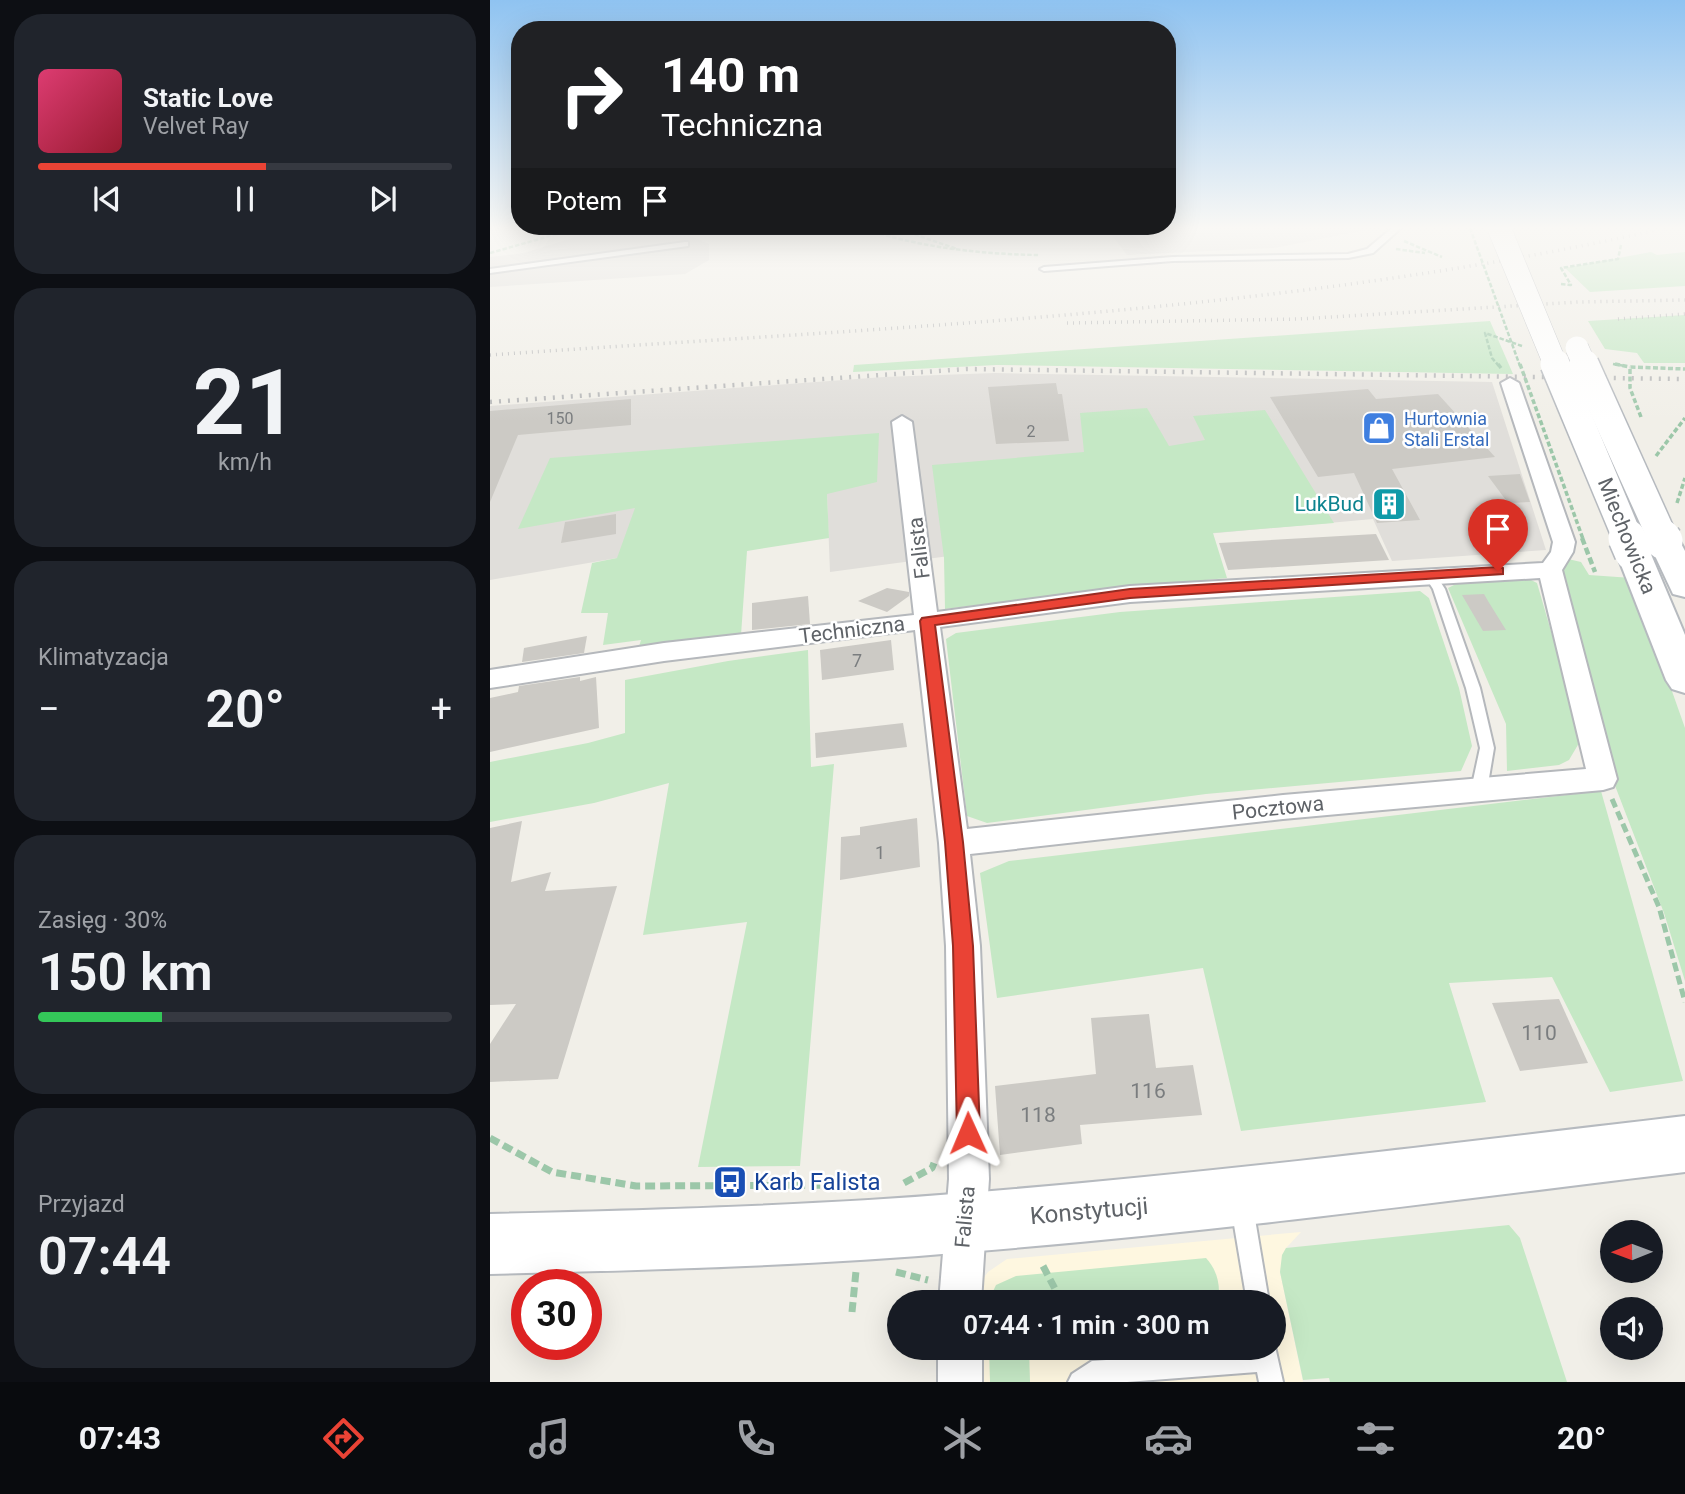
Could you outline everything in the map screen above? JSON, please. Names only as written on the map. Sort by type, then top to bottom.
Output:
[{"type":"main road","points":[[1532,292],[1582,389]]},
{"type":"main road","points":[[1567,327],[1582,389]]},
{"type":"main road","name":"Miechowicka","points":[[1582,389],[1649,547],[1685,680]]},
{"type":"main road","name":"Miechowicka","points":[[1649,547],[1685,586]]},
{"type":"main road","name":"Konstytucji","points":[[490,1244],[677,1239],[964,1223],[1240,1197],[1680,1148]]},
{"type":"street","points":[[1510,383],[1564,542],[1562,552],[1550,569],[1603,779]]},
{"type":"street","name":"Falista","points":[[902,422],[954,842],[963,946],[969,1179],[961,1290]]},
{"type":"street","name":"Techniczna","points":[[490,679],[664,652],[927,621],[1130,593],[1550,569]]},
{"type":"street","name":"Pocztowa","points":[[954,842],[1283,807],[1603,779]]},
{"type":"street","points":[[960,1360],[960,1382]]},
{"type":"lane","points":[[1430,575],[1439,589],[1469,675],[1487,748],[1479,790]]},
{"type":"lane","points":[[1240,1197],[1256,1290]]},
{"type":"lane","points":[[1080,1382],[1092,1373],[1268,1363]]},
{"type":"path","points":[[1493,292],[1595,572]]},
{"type":"path","points":[[1630,382],[1630,367],[1685,369]]},
{"type":"path","points":[[1656,456],[1685,418]]},
{"type":"path","points":[[1677,504],[1685,478]]},
{"type":"path","points":[[1603,779],[1659,907],[1685,1002]]},
{"type":"path","points":[[490,1138],[552,1172],[636,1186],[867,1185]]},
{"type":"path","points":[[891,1184],[903,1184],[932,1168],[936,1157]]},
{"type":"path","points":[[1043,1266],[1056,1290]]},
{"type":"shaded area","points":[[995,373],[1492,382],[1546,550],[1392,561],[1373,519],[1139,540],[1054,542],[830,572],[827,494],[617,558],[490,580],[490,406],[884,377]]},
{"type":"shaded area","points":[[1301,1232],[1286,1248],[1280,1272],[1284,1290],[979,1290],[988,1272],[1007,1259]]},
{"type":"shaded area","points":[[1286,1301],[1303,1382],[978,1382],[977,1360],[1286,1360]]},
{"type":"green space","points":[[1685,315],[1685,363],[1644,363],[1637,353],[1605,349],[1588,321]]},
{"type":"green space","points":[[1490,321],[1513,374],[997,365],[853,372],[854,365]]},
{"type":"green space","points":[[1147,408],[1169,446],[1205,440],[1193,416],[1265,410],[1334,523],[1213,533],[1227,578],[945,609],[944,558],[932,465],[1084,452],[1080,413]]},
{"type":"green space","points":[[879,433],[877,482],[827,494],[829,538],[747,551],[741,635],[638,650],[641,640],[603,645],[608,613],[581,613],[592,563],[617,558],[635,508],[518,529],[550,458]]},
{"type":"green space","points":[[1568,559],[1581,562],[1589,575],[1632,578],[1685,728],[1685,981],[1664,913],[1614,783],[1557,574]]},
{"type":"green space","points":[[1525,577],[1537,583],[1582,738],[1569,760],[1559,765],[1507,771],[1506,724],[1448,588],[1460,582]]},
{"type":"green space","points":[[1420,591],[1429,598],[1459,688],[1472,746],[1461,771],[1206,794],[987,823],[967,816],[946,639],[956,633],[1120,612]]},
{"type":"green space","points":[[808,650],[811,767],[834,764],[800,1166],[698,1167],[747,922],[643,935],[669,783],[594,803],[490,822],[490,762],[625,733],[625,680]]},
{"type":"green space","points":[[1601,791],[1683,1081],[1610,1092],[1552,977],[1449,983],[1486,1102],[1241,1131],[1203,968],[997,998],[980,873],[1009,861]]},
{"type":"green space","points":[[1509,1225],[1520,1238],[1567,1382],[1330,1382],[1329,1378],[1303,1380],[1286,1290],[1280,1272],[1282,1255],[1286,1248]]},
{"type":"green space","points":[[1206,1258],[1213,1268],[1219,1290],[994,1290],[996,1285],[1016,1276]]},
{"type":"green space","points":[[989,1360],[1029,1360],[1030,1382],[990,1382]]},
{"type":"building","points":[[1056,383],[1058,394],[1062,394],[1069,441],[996,444],[988,387]]},
{"type":"building","name":"Hurtownia Stali Erstal","points":[[1368,389],[1376,399],[1438,394],[1495,457],[1392,469],[1420,520],[1377,523],[1354,473],[1318,477],[1270,397]]},
{"type":"building","points":[[631,399],[631,425],[518,435],[490,502],[490,411]]},
{"type":"building","points":[[1520,474],[1530,502],[1508,503],[1488,476]]},
{"type":"building","points":[[616,514],[616,534],[561,543],[565,522]]},
{"type":"building","points":[[1376,534],[1389,560],[1228,570],[1219,543]]},
{"type":"building","points":[[887,588],[909,592],[909,596],[887,612],[858,601]]},
{"type":"building","points":[[1484,594],[1506,630],[1483,631],[1462,595]]},
{"type":"building","points":[[808,596],[810,624],[752,630],[752,603]]},
{"type":"building","points":[[587,636],[584,653],[522,662],[524,648]]},
{"type":"building","points":[[891,640],[894,670],[822,680],[820,650]]},
{"type":"building","points":[[580,677],[580,681],[596,677],[599,728],[490,752],[490,698],[518,692],[519,686]]},
{"type":"building","points":[[903,723],[907,747],[816,758],[815,733]]},
{"type":"building","points":[[917,818],[920,867],[840,880],[841,837],[860,835],[860,827]]},
{"type":"building","points":[[522,821],[511,882],[551,872],[545,891],[617,886],[558,1079],[490,1082],[490,1044],[516,1004],[490,1005],[490,828]]},
{"type":"building","points":[[1559,999],[1588,1063],[1520,1071],[1492,1003]]},
{"type":"building","points":[[1149,1014],[1156,1068],[1193,1065],[1202,1115],[1080,1125],[1082,1144],[1000,1155],[995,1086],[1096,1074],[1091,1018]]},
{"type":"railway","points":[[490,355],[1081,314],[1281,292]]},
{"type":"railway","points":[[1067,323],[1298,319],[1578,302],[1685,300]]},
{"type":"railway","points":[[1618,319],[1685,314]]},
{"type":"railway","points":[[490,402],[967,369],[1685,379]]},
{"type":"place","name":"Hurtownia Stali Erstal","points":[[1379,428]]},
{"type":"place","name":"LukBud","points":[[1389,504]]},
{"type":"place","name":"Karb Falista","points":[[730,1182]]},
{"type":"route","points":[[968,1133],[963,946],[954,842],[927,621],[1130,593],[1498,571]]}]
